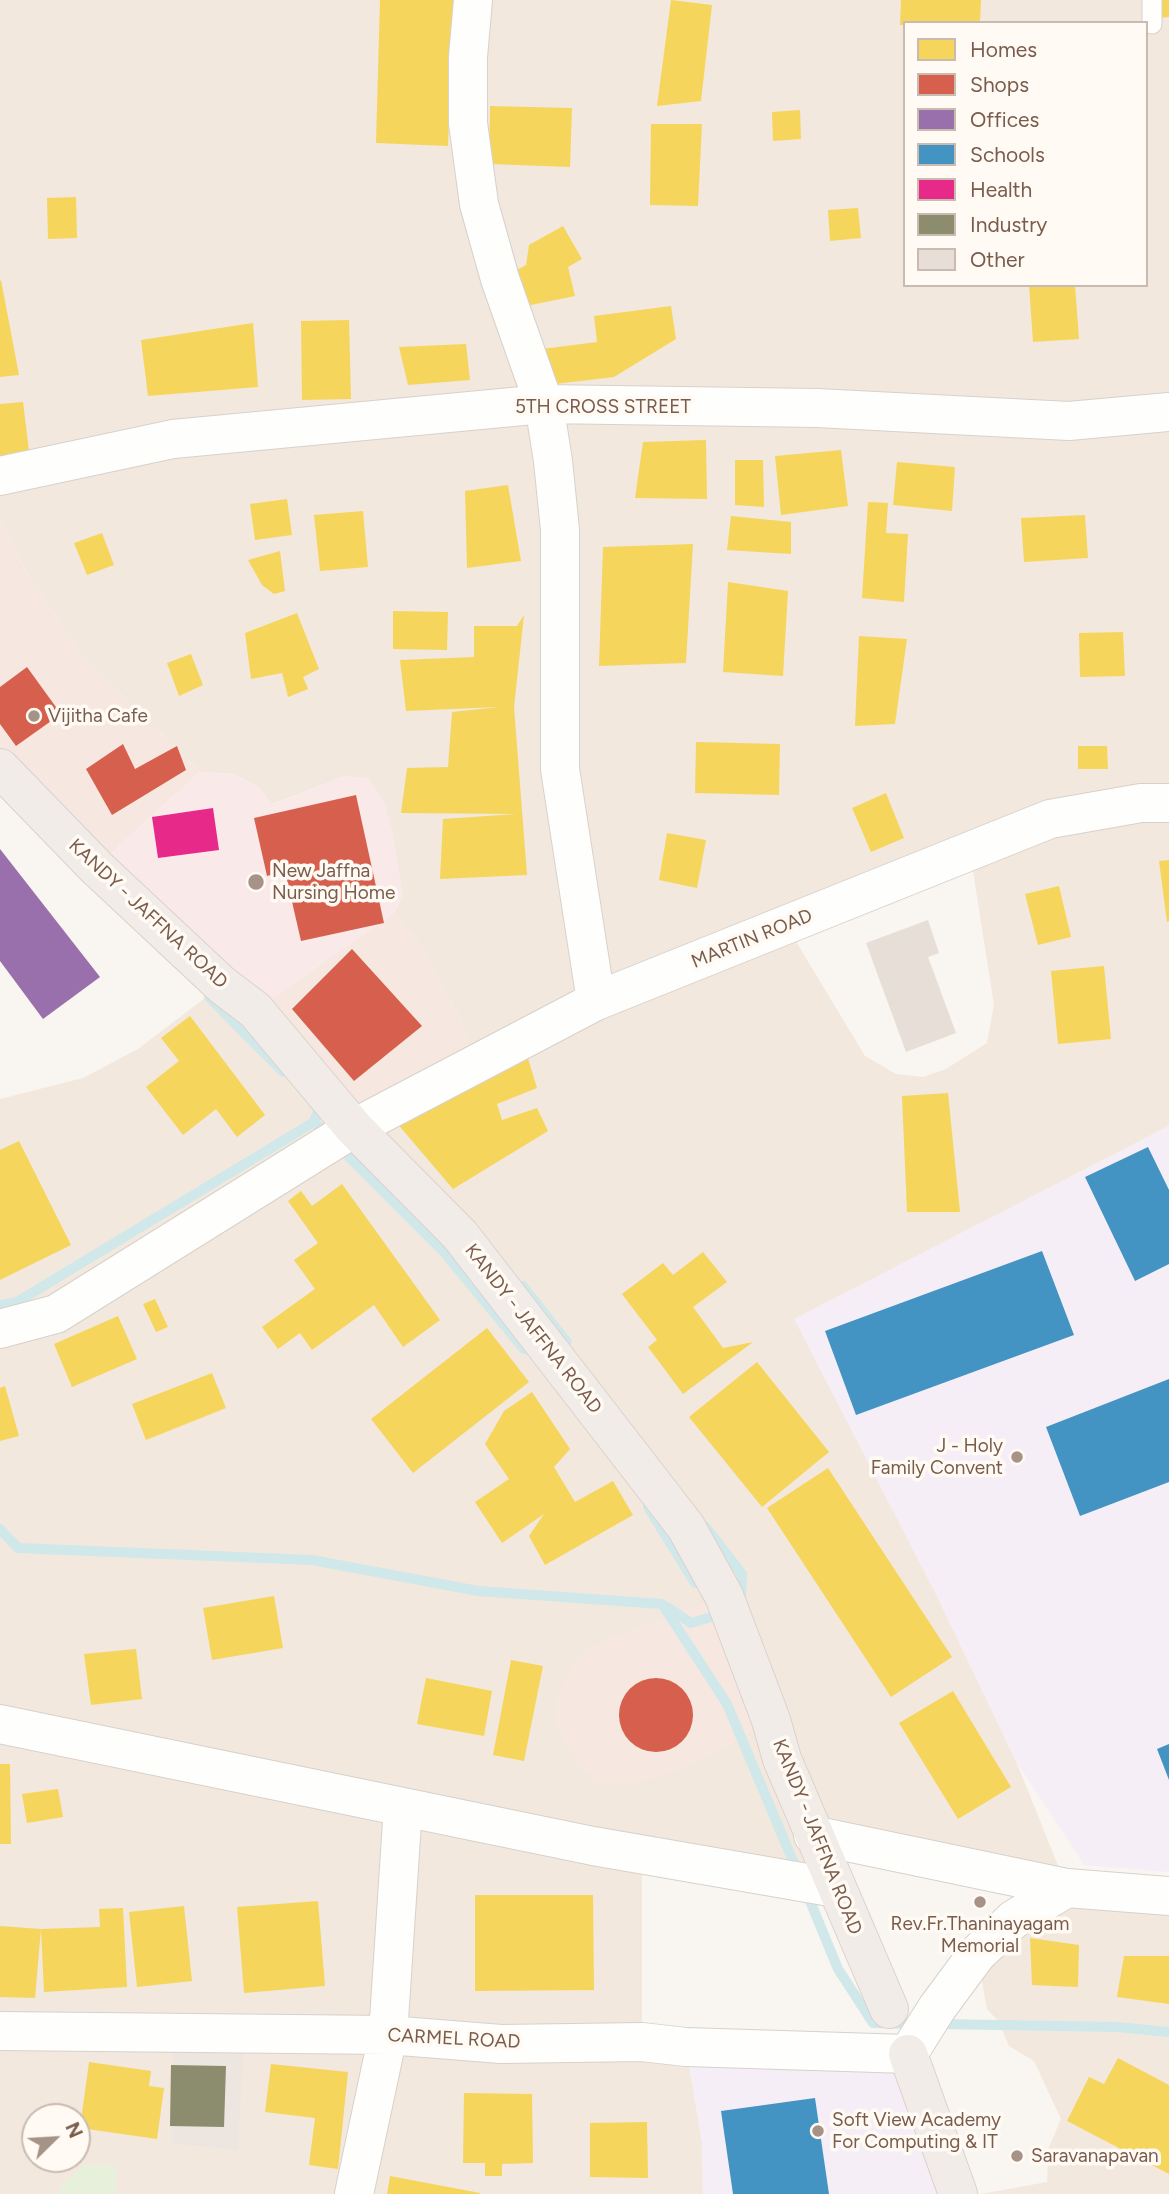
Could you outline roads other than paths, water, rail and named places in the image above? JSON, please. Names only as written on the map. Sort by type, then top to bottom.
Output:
[{"type":"highway","name":"KANDY - JAFFNA ROAD","points":[[0,768],[96,867],[222,985],[255,1010],[354,1128],[460,1235],[686,1527],[724,1596],[771,1720],[782,1759],[889,2010]]},
{"type":"highway","points":[[908,2054],[958,2194]]},
{"type":"street","points":[[473,0],[468,57],[468,123],[479,204],[500,279],[544,404],[560,530],[560,769],[596,1001]]},
{"type":"street","name":"5TH CROSS STREET","points":[[0,476],[173,439],[544,404],[817,408],[1069,421],[1169,412]]},
{"type":"street","name":"MARTIN ROAD","points":[[0,1329],[56,1314],[354,1128],[596,1001],[1050,820],[1141,803],[1169,803]]},
{"type":"street","points":[[0,1724],[593,1846],[836,1888]]},
{"type":"street","points":[[354,2194],[388,2035],[403,1807]]},
{"type":"street","points":[[813,1835],[1067,1888],[1169,1896]]},
{"type":"street","points":[[908,2054],[937,2008],[977,1954],[1014,1919],[1067,1888]]},
{"type":"street","name":"CARMEL ROAD","points":[[0,2031],[388,2035],[500,2044],[642,2042],[686,2047],[908,2054]]},
{"type":"lane","points":[[1152,0],[1152,24]]},
{"type":"waterway","points":[[209,997],[283,1072]]},
{"type":"waterway","points":[[314,1104],[319,1108],[314,1122],[328,1135]]},
{"type":"waterway","points":[[0,1305],[17,1302],[314,1122]]},
{"type":"waterway","points":[[339,1147],[443,1251],[524,1349]]},
{"type":"waterway","points":[[523,1286],[567,1342]]},
{"type":"waterway","points":[[648,1507],[695,1583]]},
{"type":"waterway","points":[[705,1526],[742,1574],[741,1602]]},
{"type":"waterway","points":[[0,1529],[18,1548],[312,1560],[478,1591],[662,1604],[727,1704],[798,1873]]},
{"type":"waterway","points":[[667,1607],[691,1623],[725,1613]]},
{"type":"waterway","points":[[806,1891],[838,1969],[873,2023],[918,2024]]},
{"type":"waterway","points":[[938,2024],[1117,2027],[1169,2032]]},
{"type":"place","name":"Vijitha Cafe","points":[[34,716]]},
{"type":"place","name":"New Jaffna Nursing Home","points":[[256,882]]},
{"type":"place","name":"J - Holy Family Convent","points":[[1017,1457]]},
{"type":"place","name":"Rev.Fr.Thaninayagam Memorial","points":[[980,1902]]},
{"type":"place","name":"Soft View Academy For Computing & IT","points":[[818,2131]]},
{"type":"place","name":"Saravanapavan","points":[[1017,2156]]}]
